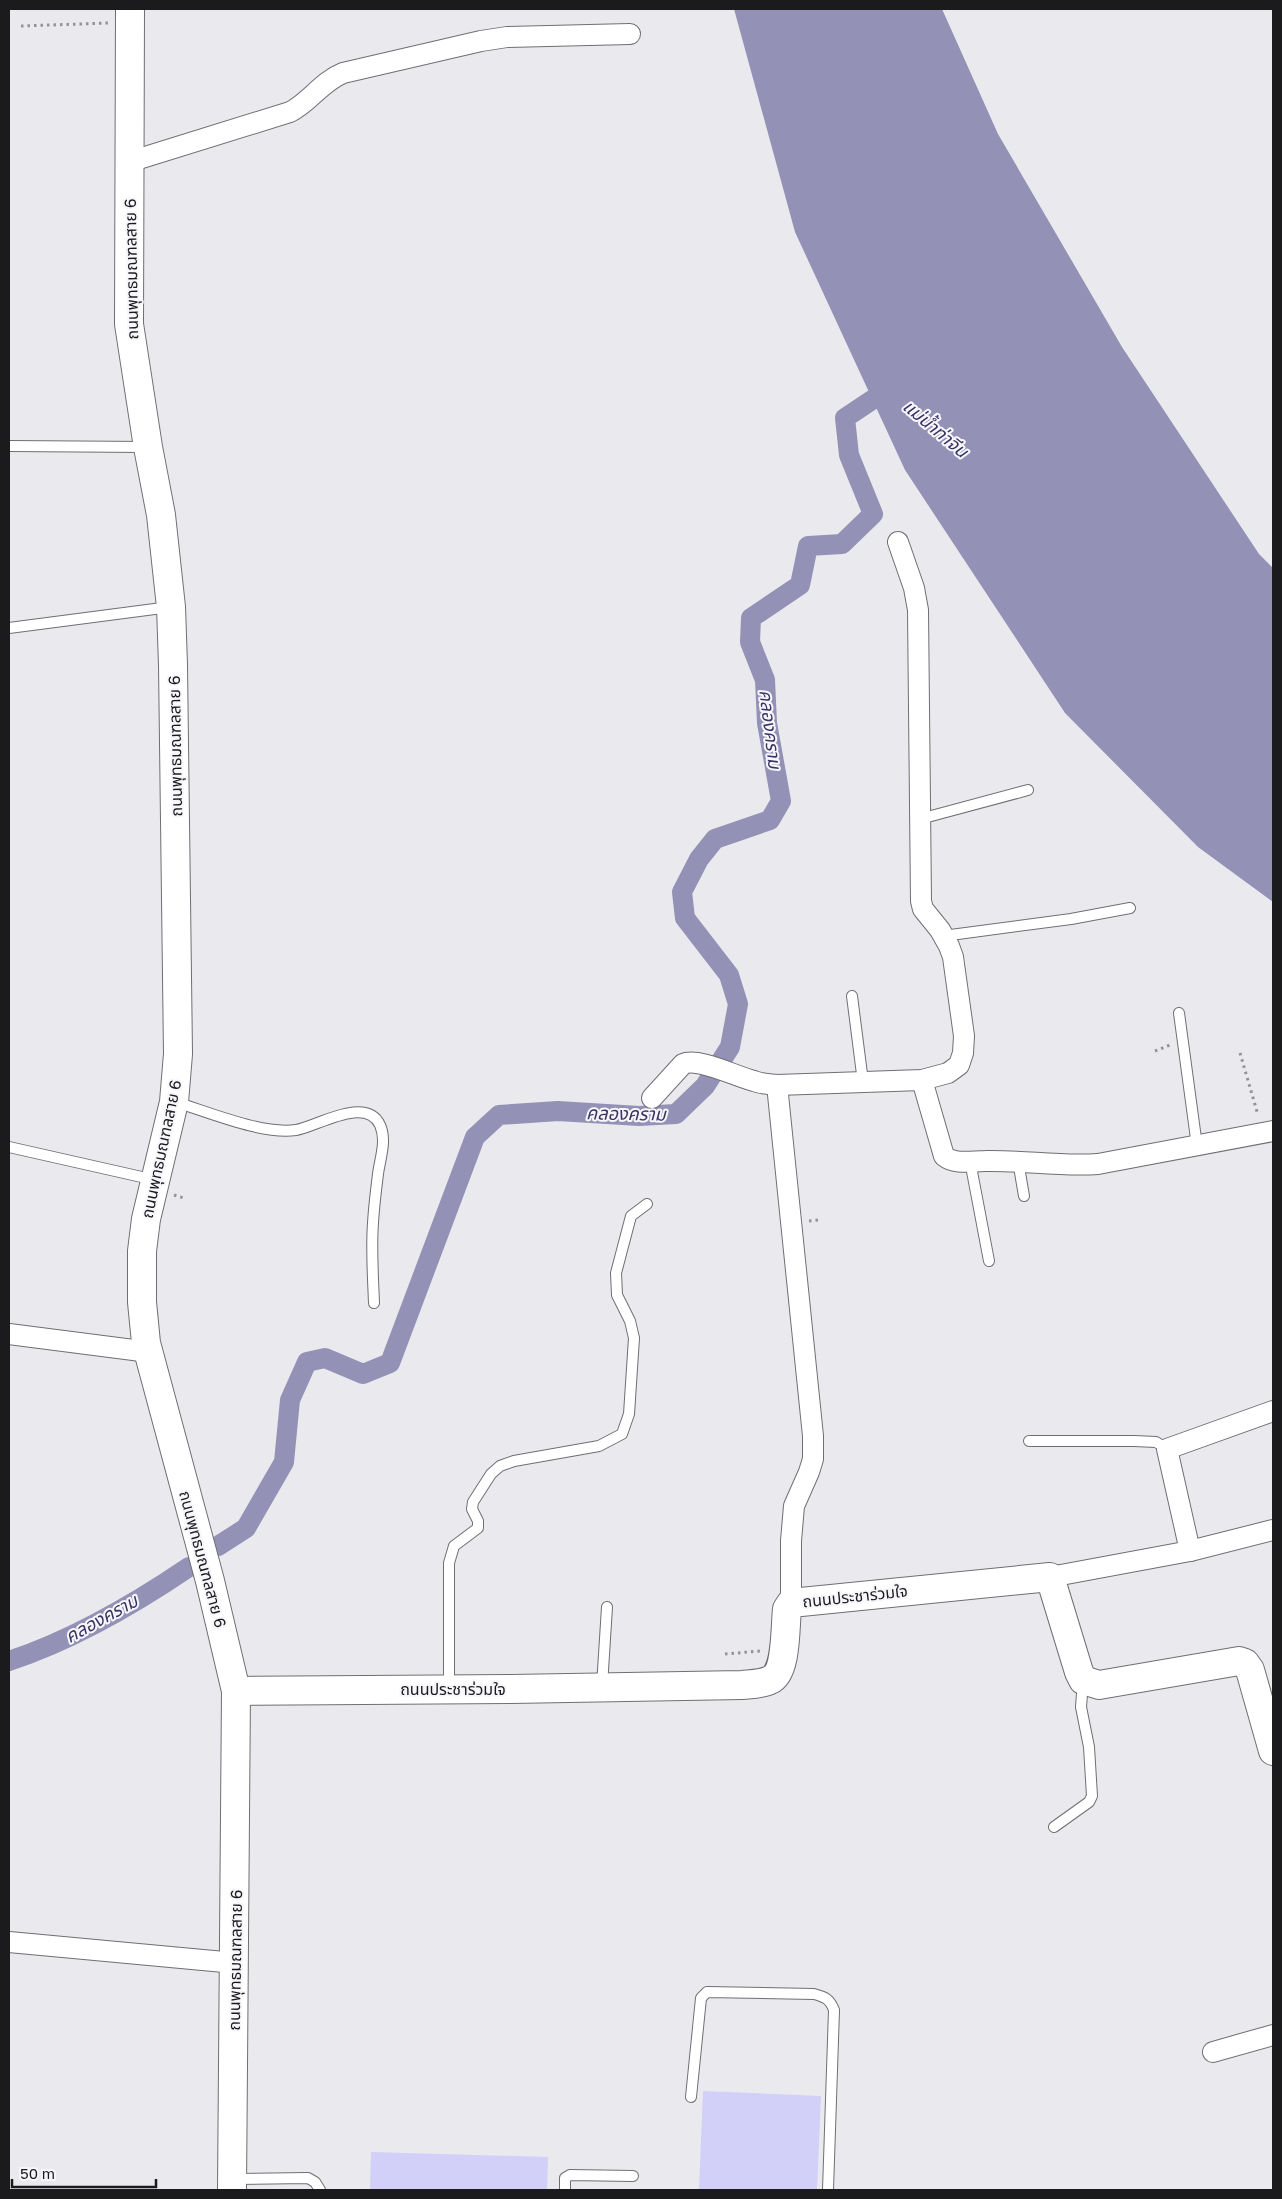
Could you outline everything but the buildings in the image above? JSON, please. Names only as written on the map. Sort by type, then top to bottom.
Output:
[{"type":"main road","name":"ถนนพุทธมณฑลสาย 6","points":[[130,16],[129,324],[148,447],[162,515],[171,607],[174,685],[178,1054],[174,1102],[146,1219],[142,1251],[142,1302],[148,1352],[210,1581],[236,1691],[232,2184]]},
{"type":"main road","name":"ถนนประชาร่วมใจ","points":[[236,1691],[449,1688],[511,1690],[761,1682],[771,1680],[777,1675],[782,1666],[787,1609],[791,1603],[1050,1577]]},
{"type":"main road","points":[[1050,1577],[1078,1672],[1083,1680],[1099,1685],[1239,1661],[1245,1663],[1250,1670],[1273,1750]]},
{"type":"street","points":[[129,162],[290,112],[302,106],[330,78],[343,74],[481,41],[507,37],[630,34]]},
{"type":"street","points":[[652,1098],[682,1064],[687,1062],[703,1065],[755,1082],[777,1086],[922,1080],[948,1073],[959,1065],[963,1053],[963,1021],[953,957],[943,936],[923,909],[921,902],[918,610],[914,588],[898,542]]},
{"type":"street","points":[[922,1080],[944,1156],[954,1162],[1018,1161],[1078,1166],[1098,1164],[1268,1132]]},
{"type":"street","points":[[777,1086],[813,1436],[813,1459],[794,1506],[791,1541],[791,1603]]},
{"type":"street","points":[[9,1334],[148,1352]]},
{"type":"street","points":[[1190,1551],[1167,1449],[1273,1411]]},
{"type":"street","points":[[1050,1577],[1190,1551],[1273,1530]]},
{"type":"street","points":[[9,1942],[235,1964]]},
{"type":"street","points":[[1213,2052],[1273,2035]]},
{"type":"lane","points":[[9,446],[148,447]]},
{"type":"lane","points":[[9,628],[171,607]]},
{"type":"lane","points":[[920,819],[1028,790]]},
{"type":"lane","points":[[943,936],[1071,919],[1130,908]]},
{"type":"lane","points":[[852,996],[863,1082]]},
{"type":"lane","points":[[1179,1013],[1197,1146]]},
{"type":"lane","points":[[174,1102],[269,1130],[307,1128],[340,1114],[364,1113],[372,1116],[379,1123],[382,1133],[382,1151],[378,1171],[373,1224],[374,1303]]},
{"type":"lane","points":[[9,1147],[156,1180]]},
{"type":"lane","points":[[970,1161],[989,1261]]},
{"type":"lane","points":[[1018,1161],[1024,1196]]},
{"type":"lane","points":[[449,1688],[449,1563],[454,1546],[478,1528],[478,1521],[472,1509],[478,1492],[491,1474],[500,1466],[514,1461],[592,1448],[622,1434],[629,1414],[634,1338],[630,1321],[617,1295],[616,1273],[631,1216],[647,1204]]},
{"type":"lane","points":[[1029,1441],[1156,1442],[1167,1449]]},
{"type":"lane","points":[[602,1687],[607,1607]]},
{"type":"lane","points":[[1054,1827],[1089,1802],[1092,1796],[1089,1747],[1081,1707],[1083,1680]]},
{"type":"lane","points":[[691,2097],[701,1998],[707,1992],[814,1994],[830,2001],[834,2010],[828,2190]]},
{"type":"lane","points":[[565,2190],[565,2178],[570,2175],[633,2176]]},
{"type":"lane","points":[[232,2184],[308,2178],[315,2182],[320,2190]]},
{"type":"path","points":[[21,26],[130,16]]},
{"type":"path","points":[[1240,1053],[1268,1132]]},
{"type":"path","points":[[725,1654],[783,1649]]},
{"type":"water","name":"แม่น้ำท่าจีน","points":[[734,9],[942,9],[998,134],[1122,347],[1259,554],[1273,568],[1273,902],[1198,847],[1065,713],[905,470],[795,232]]},
{"type":"waterway","name":"คลองคราม","points":[[218,1546],[246,1528],[284,1462],[290,1400],[307,1362],[325,1358],[363,1374],[390,1363],[475,1137],[499,1115],[558,1111],[639,1116],[676,1114],[705,1086],[730,1047],[738,1004],[729,975],[685,918],[682,892],[699,859],[715,839],[770,820],[781,801],[767,723],[765,680],[750,642],[751,618],[800,585],[808,546],[842,544],[873,514],[849,455],[845,418],[893,386]]},
{"type":"waterway","name":"คลองคราม","points":[[9,1661],[56,1643],[102,1620],[146,1595],[189,1567]]}]
